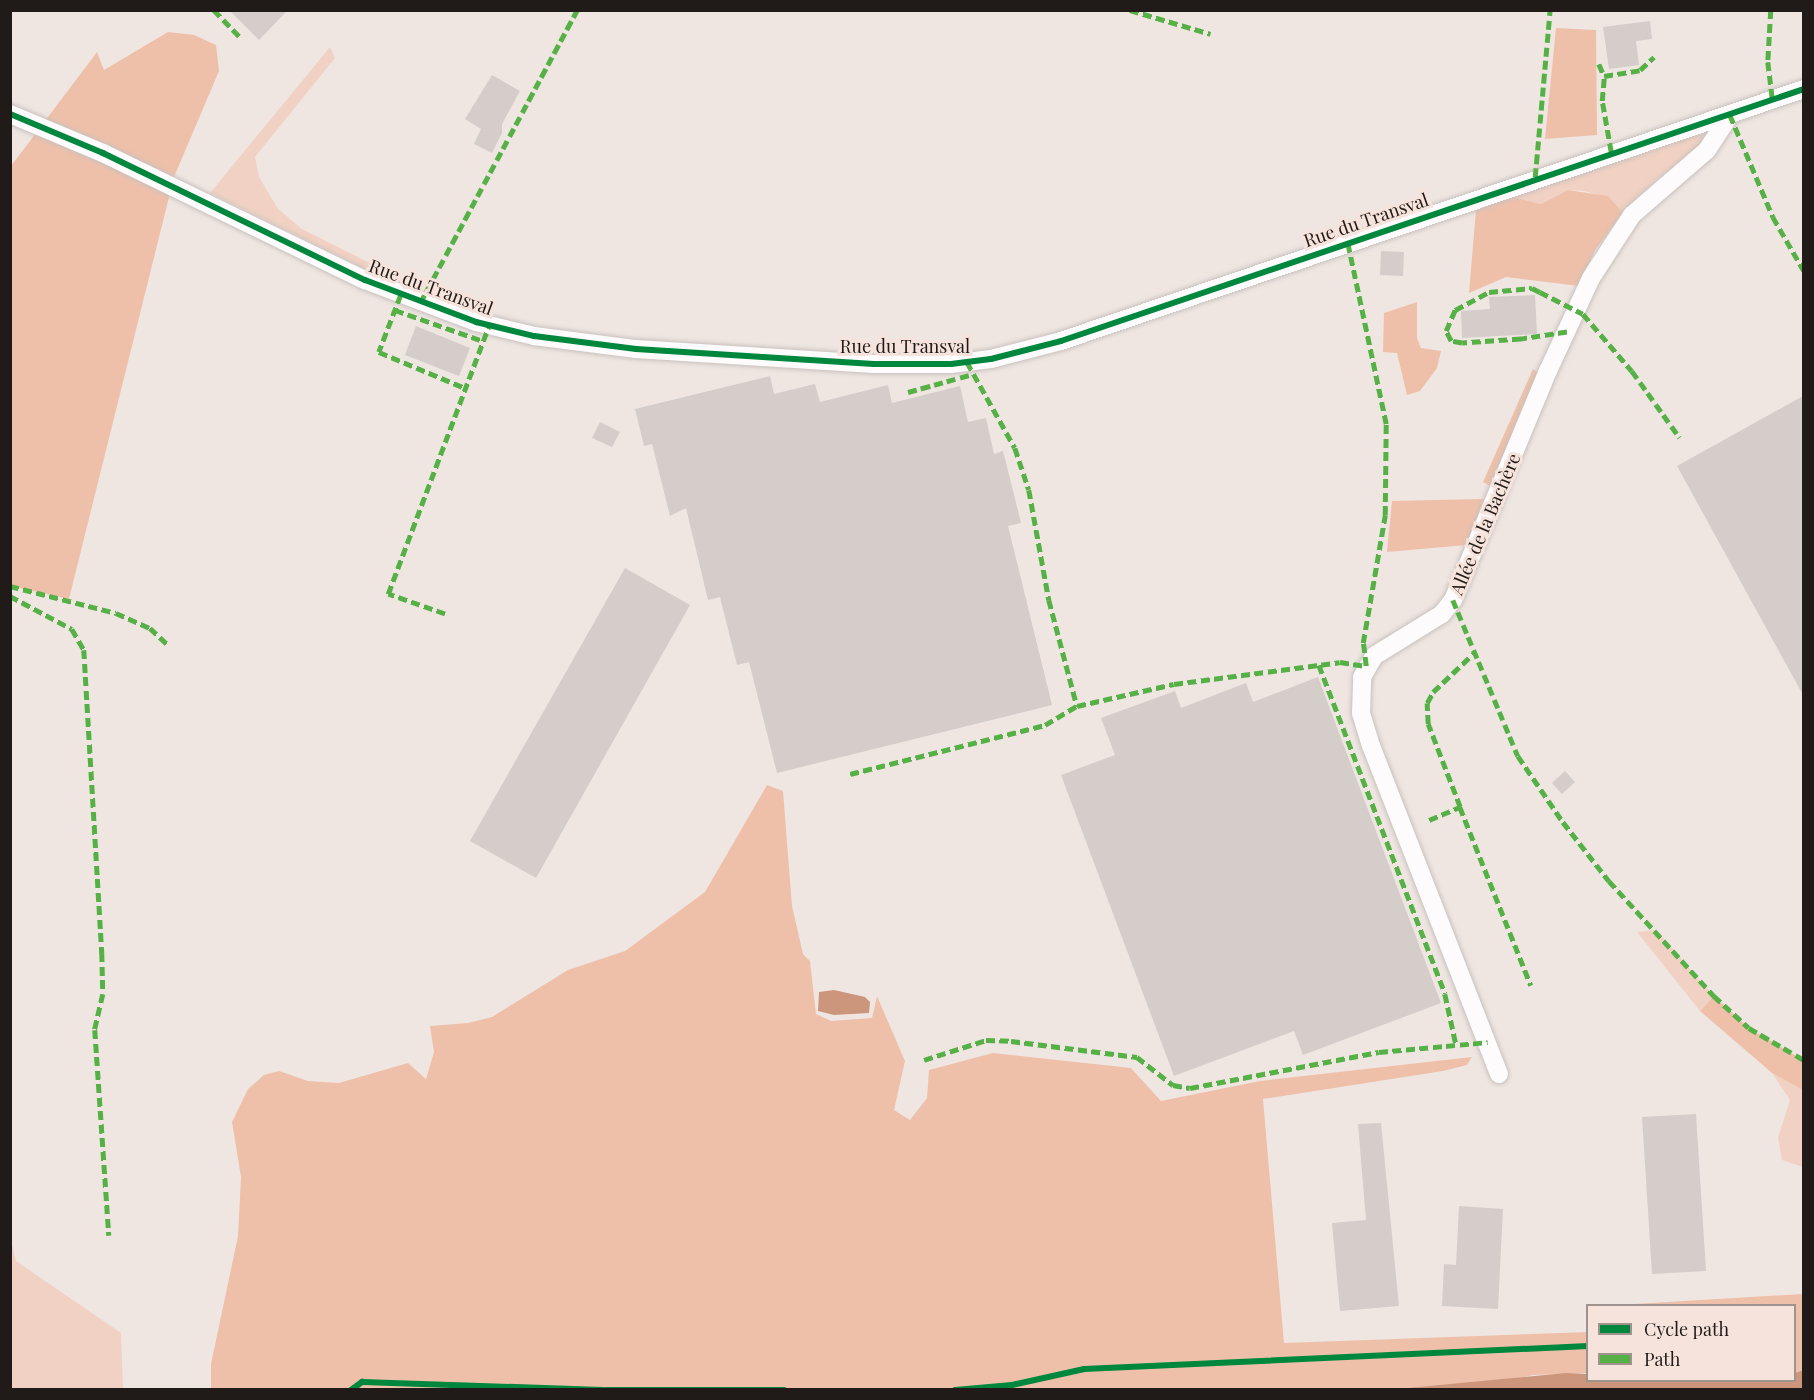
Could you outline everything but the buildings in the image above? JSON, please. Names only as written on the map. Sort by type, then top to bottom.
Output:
[{"type":"street","name":"Rue du Transval","points":[[10,114],[103,153],[365,280],[476,322],[534,336],[636,349],[920,364],[980,361],[1060,341],[1611,152],[1730,116],[1803,89]]},
{"type":"street","name":"Allée de la Bachère","points":[[1499,1074],[1371,746],[1360,713],[1362,677],[1374,657],[1442,614],[1453,600],[1548,371],[1591,278],[1632,215],[1707,150],[1730,116]]},
{"type":"shaded area","points":[[1556,28],[1596,30],[1597,135],[1545,139]]},
{"type":"shaded area","points":[[168,32],[194,35],[216,45],[219,71],[174,177],[69,599],[11,586],[11,166],[97,52],[104,70]]},
{"type":"shaded area","points":[[330,47],[335,58],[255,157],[259,177],[278,209],[302,229],[422,289],[410,291],[210,193]]},
{"type":"shaded area","points":[[1701,132],[1705,143],[1656,180],[1623,213],[1608,197],[1584,191],[1568,190],[1541,204],[1513,197]]},
{"type":"shaded area","points":[[1568,190],[1608,196],[1623,213],[1595,250],[1579,286],[1506,277],[1469,293],[1476,210],[1513,197],[1541,204]]},
{"type":"shaded area","points":[[1417,302],[1417,338],[1421,348],[1441,351],[1437,368],[1420,391],[1407,395],[1397,353],[1383,352],[1384,313]]},
{"type":"shaded area","points":[[1533,369],[1539,374],[1490,486],[1483,482]]},
{"type":"shaded area","points":[[1484,499],[1467,545],[1387,552],[1392,501]]},
{"type":"shaded area","points":[[767,785],[783,791],[792,906],[803,954],[810,961],[816,1014],[831,1021],[872,1018],[877,996],[905,1061],[894,1110],[910,1120],[927,1098],[929,1070],[993,1053],[1131,1068],[1161,1101],[1260,1081],[1472,1057],[1467,1065],[1443,1071],[1263,1099],[1284,1343],[1586,1332],[1586,1373],[1534,1375],[1488,1383],[1398,1390],[211,1390],[211,1364],[238,1236],[241,1177],[232,1122],[248,1089],[264,1075],[279,1071],[308,1081],[339,1083],[408,1063],[426,1079],[434,1052],[430,1026],[468,1023],[492,1017],[568,970],[625,951],[705,892]]},
{"type":"shaded area","points":[[1656,930],[1714,996],[1700,1011],[1637,932]]},
{"type":"shaded area","points":[[834,990],[865,997],[870,1002],[869,1013],[834,1015],[818,1011],[819,992]]},
{"type":"shaded area","points":[[1714,996],[1749,1028],[1803,1060],[1803,1090],[1772,1073],[1700,1011]]},
{"type":"shaded area","points":[[1772,1073],[1803,1090],[1803,1167],[1782,1160],[1778,1138],[1790,1100]]},
{"type":"shaded area","points":[[10,1236],[16,1261],[121,1333],[123,1389],[11,1389]]},
{"type":"shaded area","points":[[1803,1294],[1803,1370],[1796,1373],[1796,1304],[1634,1304]]},
{"type":"shaded area","points":[[1803,1370],[1803,1390],[1398,1389],[1566,1373],[1586,1374],[1586,1382],[1796,1382],[1796,1373]]},
{"type":"marked path","points":[[214,10],[242,39]]},
{"type":"marked path","points":[[420,303],[577,10]]},
{"type":"marked path","points":[[1130,10],[1211,34]]},
{"type":"marked path","points":[[1535,177],[1550,10]]},
{"type":"marked path","points":[[1771,10],[1768,62],[1773,101]]},
{"type":"marked path","points":[[1611,152],[1602,101],[1604,76],[1640,70],[1654,57]]},
{"type":"marked path","points":[[1599,64],[1604,76]]},
{"type":"marked path","points":[[1730,115],[1773,217],[1804,271]]},
{"type":"marked path","points":[[850,774],[1045,725],[1077,706],[1174,684],[1340,662],[1366,666],[1363,643],[1385,515],[1386,424],[1347,241]]},
{"type":"marked path","points":[[1567,332],[1521,339],[1462,343],[1451,341],[1446,331],[1455,310],[1489,292],[1532,288],[1583,314],[1632,371],[1680,438]]},
{"type":"marked path","points":[[401,295],[379,352],[465,388]]},
{"type":"marked path","points":[[395,310],[483,341]]},
{"type":"marked path","points":[[445,614],[388,594],[489,326]]},
{"type":"marked path","points":[[967,362],[1015,448],[1029,490],[1049,600],[1077,706]]},
{"type":"marked path","points":[[908,392],[973,374]]},
{"type":"marked path","points":[[10,586],[116,613],[150,628],[167,644]]},
{"type":"marked path","points":[[10,596],[72,629],[84,650],[102,953],[103,994],[95,1030],[109,1236]]},
{"type":"marked path","points":[[1453,600],[1518,756],[1563,822],[1609,881],[1714,996],[1749,1028],[1804,1060]]},
{"type":"marked path","points":[[1429,820],[1460,807],[1428,724],[1427,703],[1433,692],[1475,652]]},
{"type":"marked path","points":[[1319,665],[1445,994],[1456,1044]]},
{"type":"marked path","points":[[1460,807],[1531,985]]},
{"type":"marked path","points":[[924,1060],[986,1040],[1011,1041],[1137,1057],[1173,1085],[1190,1088],[1379,1052],[1488,1042]]},
{"type":"cycle path","points":[[10,114],[103,153],[365,280],[476,322],[534,336],[636,349],[874,364],[951,364],[991,359],[1061,341],[1804,89]]},
{"type":"cycle path","points":[[955,1390],[1012,1385],[1084,1369],[1586,1346]]},
{"type":"cycle path","points":[[351,1390],[362,1382],[603,1390]]},
{"type":"cycle path","points":[[606,1390],[784,1390]]}]
